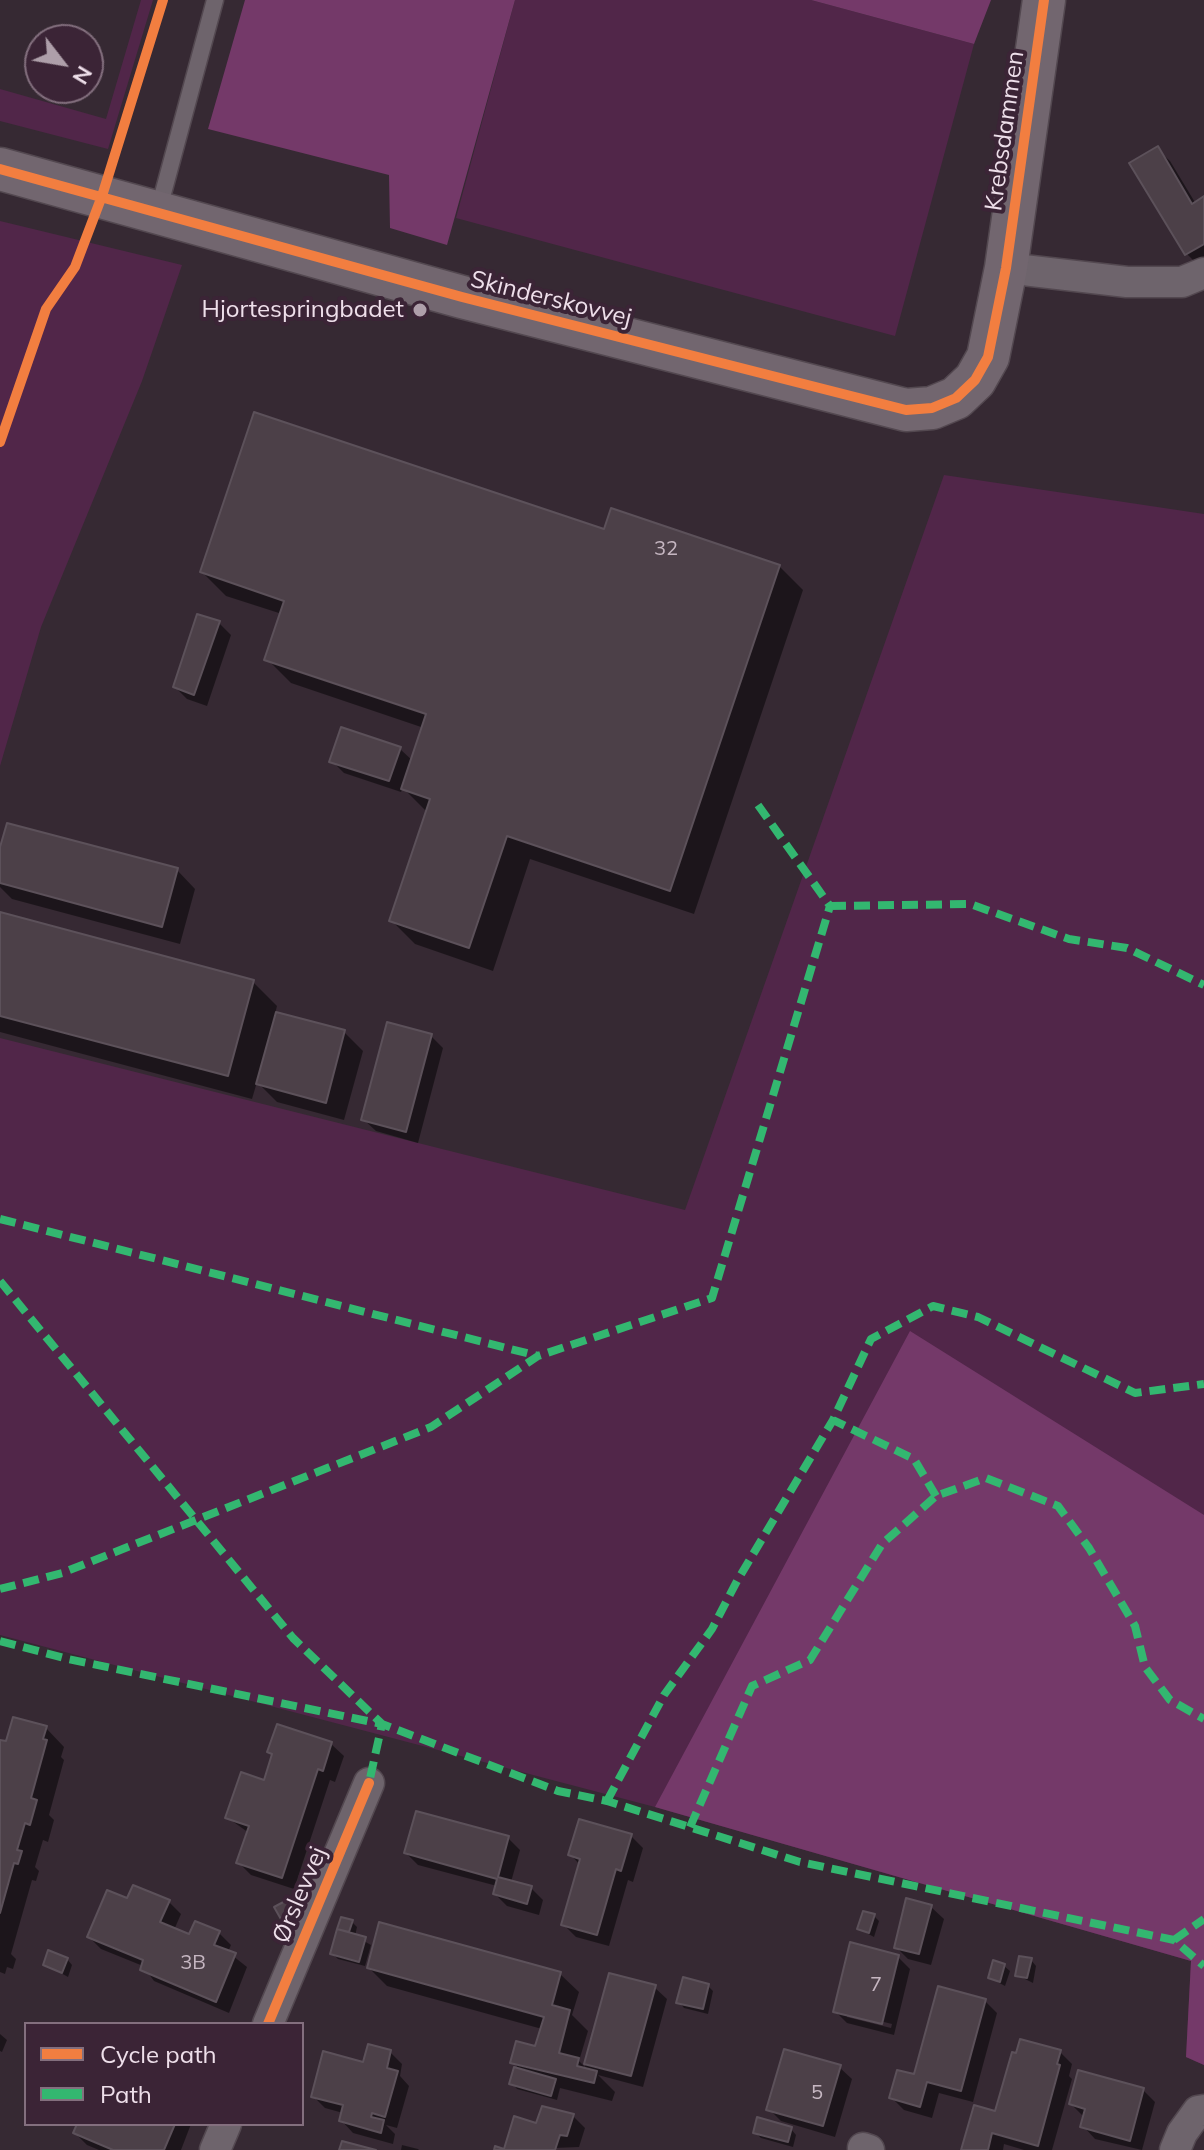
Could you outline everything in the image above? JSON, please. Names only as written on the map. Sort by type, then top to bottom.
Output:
[{"type":"street","name":"Krebsdammen","points":[[1006,268],[1044,0]]},
{"type":"street","name":"Skinderskovvej","points":[[0,169],[462,297],[906,410],[932,408],[956,398],[975,380],[988,357],[1006,268]]},
{"type":"street","points":[[1006,268],[1127,282],[1182,282],[1204,273]]},
{"type":"street","name":"Ørslevvej","points":[[269,2022],[369,1783]]},
{"type":"street","points":[[1175,2150],[1182,2133],[1198,2111],[1204,2110]]},
{"type":"street","points":[[215,2150],[225,2126]]},
{"type":"lane","points":[[158,212],[215,0]]},
{"type":"shaded area","points":[[141,0],[153,0],[108,149],[0,121],[0,89],[24,96],[24,104],[53,104],[106,119]]},
{"type":"shaded area","points":[[245,0],[515,0],[447,245],[390,228],[389,175],[208,129]]},
{"type":"shaded area","points":[[515,0],[811,0],[974,44],[895,336],[456,218]]},
{"type":"shaded area","points":[[811,0],[991,0],[974,44]]},
{"type":"shaded area","points":[[0,221],[182,265],[142,381],[41,627],[0,766]]},
{"type":"shaded area","points":[[944,475],[1204,514],[1204,2065],[1186,2057],[1191,1961],[655,1807],[0,1635],[0,1038],[685,1210]]},
{"type":"shaded area","points":[[910,1331],[1204,1515],[1204,2065],[1186,2057],[1191,1961],[655,1807]]},
{"type":"building","points":[[1158,146],[1192,204],[1204,196],[1204,244],[1185,255],[1129,163]]},
{"type":"building","points":[[254,412],[604,529],[611,508],[780,565],[670,891],[507,836],[469,948],[389,921],[430,799],[401,789],[426,714],[264,660],[284,601],[200,572]]},
{"type":"building","points":[[197,614],[220,621],[194,695],[173,687]]},
{"type":"building","points":[[341,727],[401,747],[389,781],[329,762]]},
{"type":"building","points":[[7,823],[178,868],[162,927],[0,883],[0,847]]},
{"type":"building","points":[[0,912],[254,980],[228,1076],[0,1016]]},
{"type":"building","points":[[276,1012],[345,1030],[326,1103],[256,1084]]},
{"type":"building","points":[[387,1022],[432,1034],[406,1132],[361,1120]]},
{"type":"building","points":[[13,1717],[47,1726],[43,1739],[47,1740],[31,1798],[37,1800],[30,1825],[25,1823],[17,1850],[22,1851],[18,1864],[14,1863],[0,1913],[0,1740],[6,1741]]},
{"type":"building","points":[[277,1724],[332,1742],[323,1771],[318,1769],[282,1878],[236,1863],[249,1826],[225,1818],[241,1772],[264,1780],[272,1754],[267,1752]]},
{"type":"building","points":[[416,1811],[509,1836],[498,1877],[532,1886],[527,1904],[493,1894],[497,1879],[404,1853]]},
{"type":"building","points":[[579,1819],[632,1834],[621,1871],[616,1869],[597,1935],[561,1925],[580,1859],[568,1855]]},
{"type":"building","points":[[133,1885],[170,1900],[160,1922],[189,1934],[195,1921],[220,1931],[214,1945],[236,1953],[216,2002],[140,1970],[143,1960],[87,1937],[107,1890],[127,1898]]},
{"type":"building","points":[[906,1898],[932,1905],[919,1954],[894,1948]]},
{"type":"building","points":[[289,1899],[296,1913],[282,1921],[274,1907]]},
{"type":"building","points":[[863,1911],[875,1914],[869,1933],[857,1929]]},
{"type":"building","points":[[341,1917],[353,1920],[349,1932],[337,1929]]},
{"type":"building","points":[[379,1922],[561,1972],[552,2005],[570,2010],[559,2053],[579,2058],[577,2066],[597,2071],[594,2083],[510,2063],[516,2041],[535,2046],[544,2017],[367,1968]]},
{"type":"building","points":[[337,1929],[366,1937],[359,1962],[330,1954]]},
{"type":"building","points":[[850,1942],[899,1955],[882,2024],[833,2012]]},
{"type":"building","points":[[48,1950],[68,1958],[62,1973],[43,1965]]},
{"type":"building","points":[[1019,1956],[1032,1958],[1027,1978],[1015,1976]]},
{"type":"building","points":[[993,1960],[1005,1964],[1000,1982],[988,1978]]},
{"type":"building","points":[[609,1973],[656,1985],[631,2076],[584,2064]]},
{"type":"building","points":[[683,1977],[709,1984],[703,2009],[676,2003]]},
{"type":"building","points":[[938,1986],[986,1999],[961,2091],[927,2082],[920,2107],[889,2098],[897,2070],[914,2074]]},
{"type":"building","points":[[1020,2039],[1061,2050],[1057,2064],[1060,2065],[1038,2146],[992,2133],[988,2150],[961,2150],[974,2105],[995,2111],[1012,2052],[1016,2053]]},
{"type":"building","points":[[368,2044],[391,2050],[387,2068],[398,2071],[385,2117],[372,2113],[371,2117],[384,2120],[381,2133],[339,2121],[343,2105],[311,2097],[323,2051],[363,2062]]},
{"type":"building","points":[[784,2049],[841,2065],[823,2126],[766,2110]]},
{"type":"building","points":[[514,2067],[556,2079],[551,2096],[509,2084]]},
{"type":"building","points":[[1078,2070],[1144,2088],[1130,2141],[1080,2127],[1085,2109],[1069,2104]]},
{"type":"building","points":[[542,2106],[574,2114],[567,2136],[560,2135],[555,2150],[494,2150],[495,2146],[504,2149],[514,2116],[536,2123]]},
{"type":"building","points":[[757,2117],[792,2127],[788,2142],[753,2133]]},
{"type":"building","points":[[76,2126],[174,2126],[164,2150],[113,2150],[73,2133]]},
{"type":"building","points":[[342,2141],[376,2150],[339,2150]]},
{"type":"marked path","points":[[758,805],[830,906]]},
{"type":"marked path","points":[[830,906],[970,904],[1069,939],[1127,948],[1204,985]]},
{"type":"marked path","points":[[0,1589],[62,1573],[431,1427],[538,1356],[712,1298],[830,906]]},
{"type":"marked path","points":[[0,1219],[538,1356]]},
{"type":"marked path","points":[[0,1281],[293,1638],[382,1724],[369,1783]]},
{"type":"marked path","points":[[936,1496],[914,1459],[833,1420],[871,1339],[933,1306],[978,1317],[1135,1393],[1204,1384]]},
{"type":"marked path","points":[[607,1801],[664,1695],[712,1629],[737,1581],[833,1420]]},
{"type":"marked path","points":[[690,1827],[752,1686],[810,1660],[882,1544],[936,1496],[986,1478],[1058,1506],[1089,1548],[1135,1626],[1145,1667],[1170,1700],[1204,1719]]},
{"type":"marked path","points":[[0,1641],[68,1659],[382,1724],[558,1791],[607,1801],[800,1862],[1174,1940],[1204,1966]]},
{"type":"marked path","points":[[1174,1940],[1204,1919]]},
{"type":"cycle path","points":[[0,442],[46,309],[75,267],[102,196],[163,0]]},
{"type":"cycle path","points":[[0,169],[462,297],[906,410],[932,408],[956,398],[975,380],[988,357],[1006,268],[1044,0]]},
{"type":"cycle path","points":[[269,2022],[369,1783]]},
{"type":"place","name":"Hjortespringbadet","points":[[420,310]]}]
